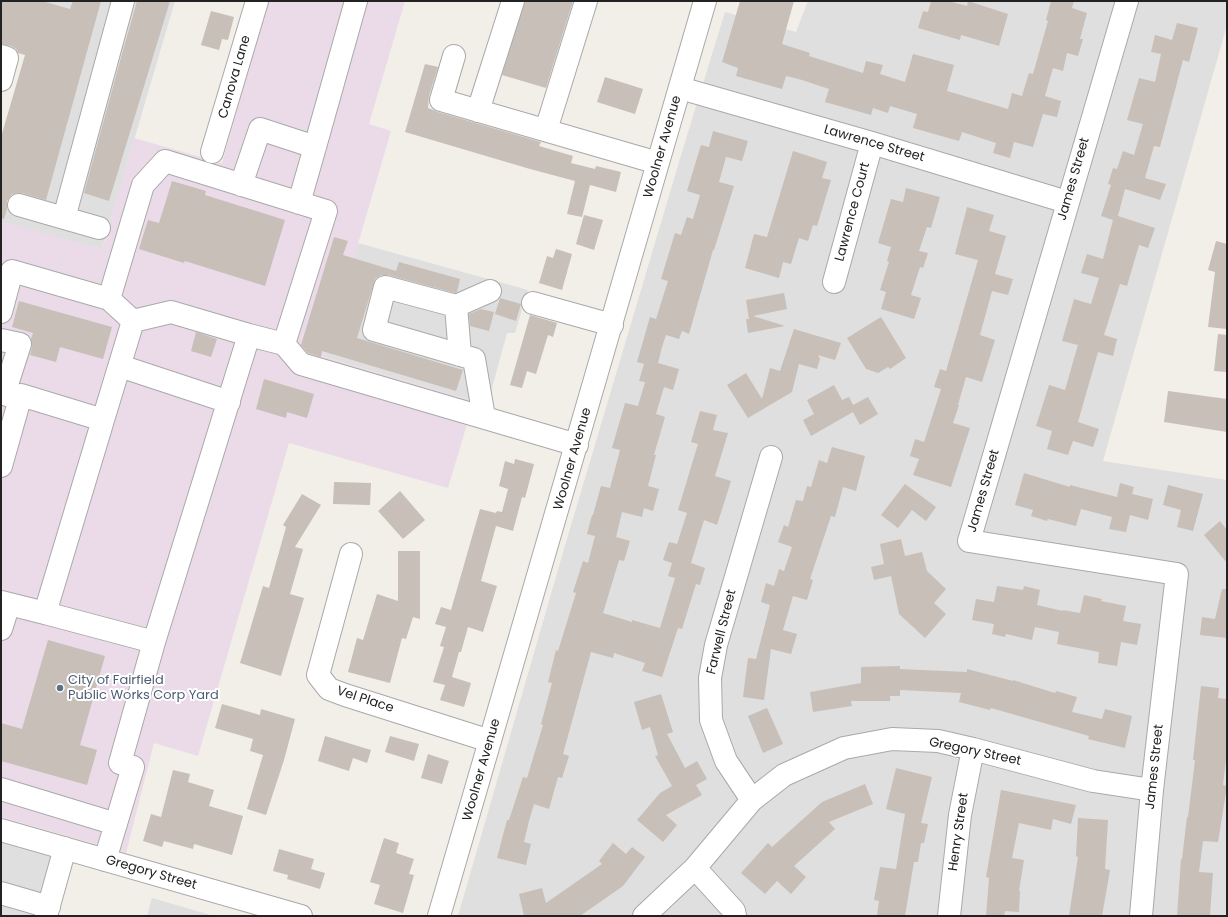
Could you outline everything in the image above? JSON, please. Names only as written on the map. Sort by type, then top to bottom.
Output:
[{"type":"street","points":[[64,218],[123,1]]},
{"type":"street","name":"Canova Lane","points":[[212,152],[257,1]]},
{"type":"street","points":[[299,202],[356,1]]},
{"type":"street","points":[[478,111],[513,1]]},
{"type":"street","points":[[546,130],[586,1]]},
{"type":"street","name":"Woolner Avenue","points":[[439,916],[705,1]]},
{"type":"street","name":"James Street","points":[[1127,1],[969,541],[1177,574],[1152,790],[1141,916]]},
{"type":"street","points":[[1,56],[7,58],[1,80]]},
{"type":"street","points":[[454,56],[441,100],[658,163]]},
{"type":"street","name":"Lawrence Street","points":[[680,88],[872,143],[1067,202]]},
{"type":"street","points":[[241,185],[260,129],[315,147]]},
{"type":"street","name":"Lawrence Court","points":[[834,282],[872,143]]},
{"type":"street","points":[[109,299],[143,185],[165,161],[326,211],[284,344]]},
{"type":"street","points":[[19,205],[99,228]]},
{"type":"street","points":[[1,312],[12,271],[109,299],[133,321]]},
{"type":"street","points":[[484,417],[474,359],[374,330],[385,287],[456,306],[490,291]]},
{"type":"street","points":[[533,303],[612,325]]},
{"type":"street","points":[[456,306],[460,355]]},
{"type":"street","points":[[133,321],[171,312],[284,344],[301,364],[577,444]]},
{"type":"street","points":[[45,613],[133,321]]},
{"type":"street","points":[[105,860],[133,767],[120,763],[154,642],[249,335]]},
{"type":"street","points":[[1,340],[20,344],[4,394],[20,399]]},
{"type":"street","points":[[120,366],[229,402]]},
{"type":"street","points":[[1,466],[21,395],[104,420]]},
{"type":"street","name":"Farwell Street","points":[[752,800],[726,761],[711,720],[710,678],[716,645],[771,457]]},
{"type":"street","name":"Vel Place","points":[[351,554],[318,675],[329,689],[490,741]]},
{"type":"street","points":[[1,629],[5,603],[154,642]]},
{"type":"street","name":"Gregory Street","points":[[644,916],[694,868],[752,800],[784,775],[844,748],[892,739],[938,741],[1093,781],[1152,790]]},
{"type":"street","name":"Henry Street","points":[[949,916],[960,815],[973,749]]},
{"type":"street","points":[[1,790],[116,824]]},
{"type":"street","name":"Gregory Street","points":[[1,830],[300,916]]},
{"type":"street","points":[[1,892],[48,912],[65,848]]},
{"type":"street","points":[[694,868],[734,911],[735,916]]},
{"type":"shaded area","points":[[1,1],[175,1],[102,249],[3,223],[1,229],[1,207],[7,208],[57,42]]},
{"type":"shaded area","points":[[268,1],[405,1],[369,124],[391,131],[325,357],[474,401],[448,488],[289,443],[198,756],[154,743],[126,853],[1,817],[1,229],[3,222],[102,249],[134,138],[222,163]]},
{"type":"shaded area","points":[[808,1],[1227,1],[1227,25],[1103,461],[1227,480],[1227,916],[458,916],[564,549],[725,12],[796,32]]},
{"type":"shaded area","points":[[358,243],[528,290],[515,333],[507,333],[492,388],[492,397],[474,401],[325,357]]},
{"type":"shaded area","points":[[1,838],[73,857],[56,916],[1,916]]},
{"type":"shaded area","points":[[152,898],[214,916],[147,916]]},
{"type":"building","points":[[1,1],[42,1],[70,9],[73,1],[101,1],[46,200],[22,193],[12,194],[7,201],[7,209],[4,219],[1,218],[1,137],[25,55],[18,53],[16,49],[11,46],[1,44]]},
{"type":"building","points":[[137,1],[170,1],[109,201],[84,193]]},
{"type":"building","points":[[525,1],[573,1],[546,88],[502,75]]},
{"type":"building","points":[[740,1],[794,1],[782,44],[810,53],[809,56],[863,73],[866,61],[883,65],[880,74],[905,82],[913,54],[954,65],[947,91],[1008,109],[1012,93],[1022,96],[1029,73],[1033,74],[1048,21],[1046,20],[1051,1],[1074,1],[1072,8],[1087,13],[1080,39],[1083,39],[1078,56],[1067,53],[1063,71],[1053,68],[1045,96],[1061,101],[1057,117],[1043,114],[1033,147],[1014,142],[1010,158],[993,153],[996,143],[962,132],[959,141],[913,128],[917,114],[890,106],[888,113],[873,108],[871,115],[825,102],[829,89],[802,80],[786,76],[782,89],[736,76],[738,68],[722,62]]},
{"type":"building","points":[[931,1],[948,1],[967,6],[968,1],[1008,14],[999,46],[961,35],[960,40],[918,28],[923,11],[928,12]]},
{"type":"building","points":[[211,11],[234,17],[228,40],[222,39],[219,50],[201,45]]},
{"type":"building","points":[[1177,23],[1198,28],[1189,62],[1183,60],[1160,147],[1154,146],[1145,178],[1166,184],[1160,200],[1125,189],[1118,216],[1155,228],[1148,248],[1139,245],[1127,286],[1120,284],[1104,335],[1117,339],[1113,356],[1098,352],[1078,422],[1099,429],[1093,447],[1073,441],[1068,455],[1047,449],[1052,431],[1036,426],[1049,385],[1065,390],[1078,345],[1062,341],[1074,299],[1091,304],[1099,278],[1081,273],[1087,254],[1103,259],[1113,220],[1101,216],[1111,185],[1108,184],[1113,168],[1117,169],[1123,151],[1134,155],[1143,124],[1127,120],[1139,78],[1155,82],[1161,54],[1151,52],[1155,35],[1172,40]]},
{"type":"building","points":[[425,64],[438,67],[429,96],[428,108],[541,142],[539,146],[573,156],[571,163],[595,169],[596,166],[621,172],[616,192],[590,185],[582,217],[567,214],[575,181],[405,132]]},
{"type":"building","points":[[605,77],[643,89],[635,114],[597,102]]},
{"type":"building","points":[[713,131],[748,141],[742,161],[726,157],[719,182],[734,186],[713,250],[689,334],[682,331],[679,339],[666,335],[662,347],[658,363],[679,369],[673,390],[664,387],[656,414],[665,417],[654,455],[656,455],[648,486],[659,489],[653,511],[644,508],[642,517],[622,512],[616,537],[630,541],[624,561],[619,560],[603,613],[632,622],[632,620],[660,628],[675,578],[668,576],[672,563],[663,560],[669,542],[677,544],[687,513],[678,510],[698,444],[691,442],[700,411],[717,415],[713,430],[728,433],[715,476],[731,481],[717,525],[704,520],[691,563],[705,568],[700,585],[696,584],[682,629],[678,628],[662,677],[642,671],[645,663],[614,653],[613,658],[591,652],[563,754],[569,756],[562,778],[558,777],[549,809],[534,804],[524,842],[531,844],[526,865],[497,858],[507,820],[509,820],[523,777],[527,778],[543,725],[541,724],[552,683],[548,682],[556,650],[558,651],[576,593],[573,592],[583,561],[588,563],[595,536],[587,534],[592,515],[601,486],[610,488],[620,450],[612,448],[625,403],[638,406],[645,382],[639,381],[644,364],[637,362],[650,317],[656,319],[668,281],[661,279],[675,233],[681,235],[687,217],[693,219],[700,195],[687,191],[701,145],[709,147]]},
{"type":"building","points":[[793,151],[827,162],[822,178],[831,180],[817,226],[813,225],[808,241],[799,238],[791,264],[783,262],[779,278],[745,268],[754,234],[767,237]]},
{"type":"building","points":[[172,181],[206,191],[205,195],[285,220],[265,286],[185,261],[184,263],[139,249],[148,220],[159,223]]},
{"type":"building","points":[[906,188],[940,197],[931,228],[927,227],[919,251],[928,253],[923,268],[920,267],[911,295],[921,298],[914,319],[881,309],[886,292],[880,290],[889,262],[887,261],[891,247],[878,243],[891,199],[903,202]]},
{"type":"building","points":[[967,207],[994,215],[989,231],[1006,236],[995,274],[1013,279],[1008,295],[992,291],[980,335],[995,340],[982,382],[966,377],[953,423],[970,428],[951,487],[913,475],[919,459],[910,456],[915,439],[924,442],[941,389],[934,387],[940,369],[946,371],[978,260],[955,254]]},
{"type":"building","points":[[584,215],[603,220],[594,250],[576,244]]},
{"type":"building","points":[[334,237],[348,241],[343,255],[396,271],[399,262],[460,279],[457,292],[455,293],[388,275],[381,275],[375,279],[357,338],[463,370],[456,391],[322,351],[321,357],[308,353],[301,345]]},
{"type":"building","points":[[1216,241],[1227,244],[1227,329],[1208,327],[1215,272],[1208,270]]},
{"type":"building","points":[[556,249],[572,254],[562,290],[539,283],[547,256],[553,258]]},
{"type":"building","points":[[784,293],[787,309],[753,316],[785,326],[748,333],[746,319],[749,319],[746,300]]},
{"type":"building","points":[[500,298],[521,304],[516,321],[495,314]]},
{"type":"building","points":[[19,301],[112,327],[103,359],[60,347],[56,362],[30,355],[33,333],[12,327]]},
{"type":"building","points":[[481,309],[494,312],[489,331],[470,326],[469,314]]},
{"type":"building","points":[[530,315],[557,323],[553,337],[548,335],[536,374],[527,371],[522,388],[510,385]]},
{"type":"building","points":[[881,317],[906,358],[890,369],[888,367],[878,373],[866,369],[847,338]]},
{"type":"building","points":[[794,329],[841,343],[835,360],[818,355],[820,359],[817,369],[799,364],[792,392],[748,418],[727,385],[746,373],[762,399],[770,368],[780,371]]},
{"type":"building","points":[[196,332],[217,339],[211,357],[191,351]]},
{"type":"building","points":[[1218,334],[1227,335],[1227,372],[1214,371]]},
{"type":"building","points":[[264,379],[314,394],[307,418],[287,412],[286,418],[256,409]]},
{"type":"building","points":[[834,385],[842,400],[849,397],[853,405],[868,397],[878,414],[860,425],[853,412],[811,436],[803,420],[814,414],[807,400]]},
{"type":"building","points":[[1168,391],[1227,399],[1227,432],[1164,422]]},
{"type":"building","points":[[832,447],[865,456],[856,491],[843,487],[835,517],[831,516],[810,579],[813,580],[807,600],[793,596],[783,630],[797,634],[791,654],[771,649],[764,700],[743,697],[748,658],[756,659],[770,605],[761,602],[766,583],[774,586],[779,569],[784,571],[792,547],[778,542],[784,525],[788,527],[796,500],[803,501],[807,486],[811,487],[819,460],[827,463]]},
{"type":"building","points":[[515,459],[534,464],[525,498],[522,497],[513,531],[496,526],[481,581],[497,586],[483,632],[468,627],[461,652],[459,652],[452,677],[471,683],[464,707],[440,700],[445,685],[433,682],[444,647],[440,646],[446,627],[435,624],[441,607],[451,610],[480,509],[496,513],[497,511],[502,512],[508,489],[499,486],[505,461],[514,464]]},
{"type":"building","points":[[1024,473],[1070,487],[1070,485],[1117,497],[1120,483],[1134,487],[1132,494],[1153,499],[1148,520],[1130,515],[1126,532],[1109,529],[1112,517],[1081,509],[1076,526],[1048,519],[1047,521],[1031,516],[1033,510],[1015,505]]},
{"type":"building","points":[[334,482],[371,483],[370,505],[333,504]]},
{"type":"building","points":[[905,484],[936,507],[926,521],[912,510],[898,528],[881,515]]},
{"type":"building","points":[[1168,485],[1203,494],[1193,531],[1177,527],[1181,510],[1163,505]]},
{"type":"building","points":[[400,491],[425,520],[403,539],[378,511]]},
{"type":"building","points":[[302,494],[321,505],[295,547],[303,549],[290,594],[304,598],[281,676],[240,663],[263,586],[269,588],[286,527],[283,525]]},
{"type":"building","points":[[1220,521],[1227,530],[1227,563],[1204,535]]},
{"type":"building","points":[[901,539],[905,556],[922,552],[927,571],[946,589],[934,603],[946,614],[925,638],[899,614],[891,576],[874,580],[871,567],[884,564],[880,544]]},
{"type":"building","points":[[398,551],[420,551],[420,619],[413,617],[406,639],[402,638],[390,683],[348,672],[357,638],[363,640],[377,594],[398,601]]},
{"type":"building","points":[[997,586],[1023,590],[1024,586],[1040,590],[1037,605],[1063,611],[1080,613],[1084,595],[1102,599],[1101,601],[1126,606],[1123,621],[1141,624],[1137,645],[1121,642],[1117,666],[1098,663],[1099,652],[1057,644],[1059,632],[1035,627],[1032,640],[1006,634],[1005,637],[992,634],[994,624],[972,620],[976,599],[994,602]]},
{"type":"building","points":[[1222,589],[1227,589],[1227,638],[1200,635],[1202,617],[1215,619]]},
{"type":"building","points":[[48,640],[105,656],[80,745],[97,750],[87,785],[1,761],[1,723],[22,729]]},
{"type":"building","points":[[900,666],[900,669],[967,672],[967,669],[1013,680],[1055,693],[1056,691],[1077,697],[1072,712],[1102,719],[1105,709],[1132,716],[1125,748],[1088,739],[1089,736],[991,708],[990,710],[959,702],[961,693],[900,690],[900,696],[890,696],[890,701],[851,701],[852,706],[813,712],[810,692],[861,683],[861,667]]},
{"type":"building","points":[[1201,686],[1219,688],[1218,698],[1227,699],[1227,752],[1223,785],[1227,786],[1218,842],[1203,841],[1199,872],[1213,873],[1210,916],[1177,916],[1181,859],[1195,760],[1193,760]]},
{"type":"building","points":[[661,694],[673,732],[667,734],[685,768],[697,761],[707,779],[696,785],[702,795],[666,815],[677,825],[663,842],[637,820],[660,793],[672,786],[655,756],[658,755],[650,727],[642,730],[634,702]]},
{"type":"building","points":[[222,704],[260,715],[261,709],[295,719],[284,760],[266,815],[247,809],[263,755],[250,751],[253,739],[215,728]]},
{"type":"building","points":[[767,708],[783,744],[763,753],[748,716]]},
{"type":"building","points":[[325,736],[371,750],[367,763],[353,758],[349,771],[318,761]]},
{"type":"building","points":[[390,736],[419,744],[414,761],[385,752]]},
{"type":"building","points":[[428,754],[449,761],[442,784],[421,778]]},
{"type":"building","points":[[896,768],[932,777],[921,823],[928,824],[924,843],[921,843],[918,862],[914,862],[905,916],[877,916],[879,901],[874,900],[880,867],[896,869],[905,814],[886,809]]},
{"type":"building","points":[[173,770],[190,774],[188,782],[214,790],[209,806],[243,816],[232,855],[194,844],[193,849],[164,841],[162,847],[143,841],[151,814],[161,817]]},
{"type":"building","points":[[865,784],[873,804],[829,822],[835,829],[794,866],[806,877],[791,894],[777,881],[765,894],[741,873],[768,843],[772,847],[822,802]]},
{"type":"building","points":[[1001,790],[1076,805],[1071,824],[1053,819],[1051,830],[1019,823],[1012,858],[1024,860],[1019,891],[1019,912],[1005,911],[1004,916],[986,916],[989,878],[986,877]]},
{"type":"building","points":[[1078,818],[1108,820],[1105,869],[1110,870],[1102,916],[1069,916],[1078,857],[1076,856]]},
{"type":"building","points":[[384,838],[399,843],[396,853],[414,859],[409,874],[414,875],[403,913],[374,904],[380,885],[370,882]]},
{"type":"building","points":[[613,843],[626,854],[632,847],[645,857],[623,886],[580,916],[524,916],[519,894],[542,888],[546,903],[602,864],[599,861]]},
{"type":"building","points":[[279,849],[314,859],[311,869],[325,873],[320,889],[287,879],[288,875],[273,871]]},
{"type":"place","name":"City of Fairfield Public Works Corp Yard","points":[[60,688]]}]
